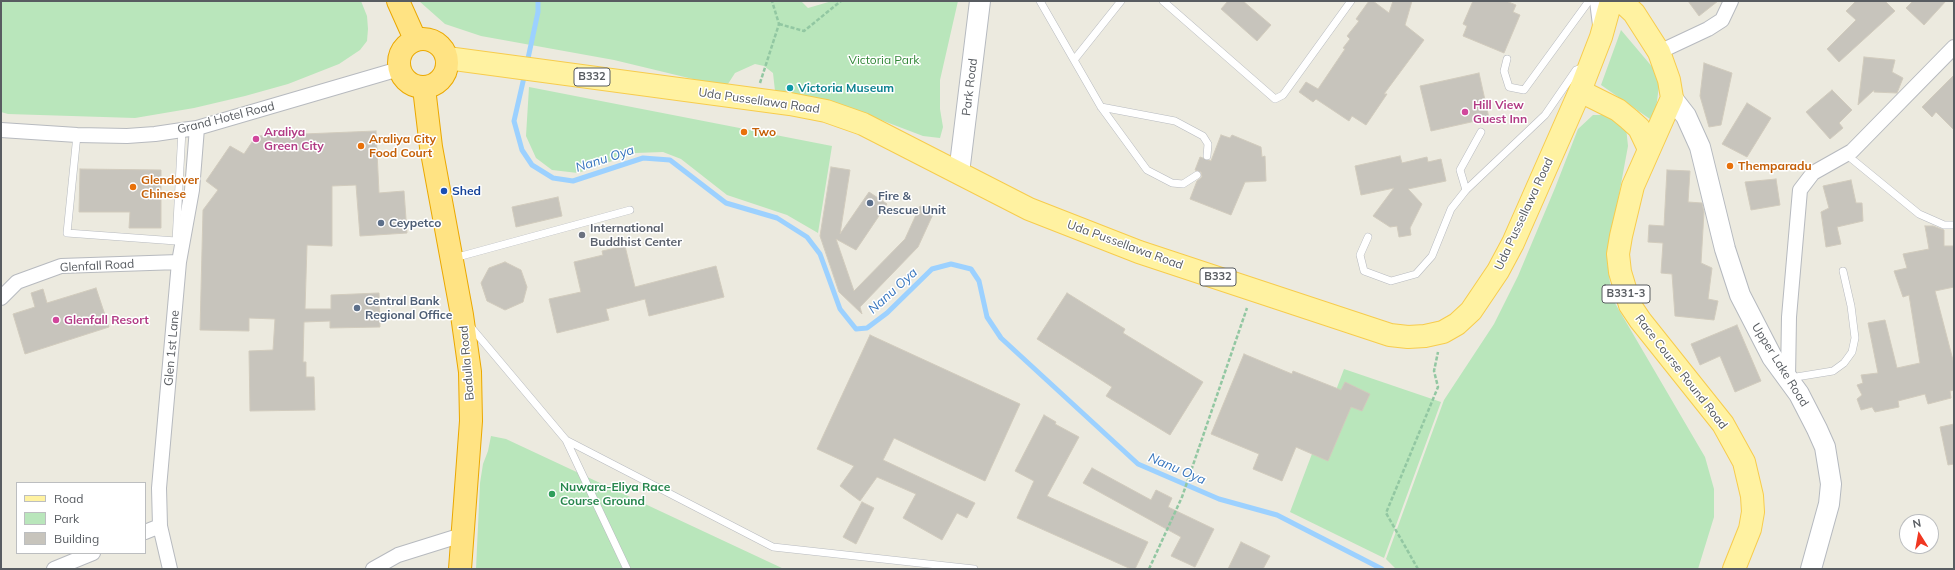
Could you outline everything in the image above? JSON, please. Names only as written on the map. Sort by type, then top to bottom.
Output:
[{"type":"highway","points":[[398,1],[415,39]]},
{"type":"highway","points":[[415,39],[429,39],[441,46],[447,58],[446,72],[438,83],[424,88],[413,86],[402,78],[399,69],[399,58],[405,45],[415,39]]},
{"type":"highway","name":"Badulla Road","points":[[424,88],[431,147],[452,258],[470,367],[471,398],[469,453],[462,535],[456,568]]},
{"type":"main road","name":"Uda Pussellawa Road","points":[[447,58],[807,107],[850,119],[1029,209],[1091,234],[1139,252],[1390,335],[1414,337],[1443,332],[1457,324],[1471,311],[1498,270],[1513,243],[1580,91],[1601,37],[1611,1]]},
{"type":"main road","points":[[1621,1],[1634,13],[1659,52],[1667,73],[1672,98]]},
{"type":"main road","points":[[1580,91],[1618,110],[1629,118],[1639,128],[1649,149]]},
{"type":"main road","name":"Race Course Round Road","points":[[1672,98],[1633,186],[1618,254],[1620,272],[1630,305],[1640,320],[1723,424],[1744,462],[1752,496],[1753,512],[1750,529],[1734,569]]},
{"type":"street","name":"Park Road","points":[[958,173],[980,1]]},
{"type":"street","points":[[1597,1],[1601,37]]},
{"type":"street","points":[[1659,52],[1708,29],[1722,20],[1732,1]]},
{"type":"street","points":[[1788,378],[1789,317],[1800,190],[1813,172],[1847,155],[1954,47]]},
{"type":"street","name":"Grand Hotel Road","points":[[1,130],[77,135],[155,134],[198,128],[399,69]]},
{"type":"street","name":"Upper Lake Road","points":[[1672,98],[1686,116],[1700,147],[1725,249],[1740,295],[1772,357],[1799,394],[1825,447],[1831,484],[1829,504],[1811,569]]},
{"type":"street","name":"Glen 1st Lane","points":[[170,569],[160,526],[159,488],[179,262],[192,190],[198,128]]},
{"type":"street","name":"Glenfall Road","points":[[1,298],[17,282],[61,266],[179,262]]},
{"type":"street","points":[[146,532],[160,526]]},
{"type":"street","points":[[373,569],[398,555],[462,535]]},
{"type":"street","points":[[54,569],[91,554]]},
{"type":"lane","points":[[1040,1],[1101,106],[1147,170],[1172,183],[1183,184],[1197,175]]},
{"type":"lane","points":[[1074,60],[1121,1]]},
{"type":"lane","points":[[1163,1],[1275,99],[1283,95],[1351,1]]},
{"type":"lane","points":[[1508,59],[1504,71],[1509,87],[1524,90],[1589,1]]},
{"type":"lane","points":[[1368,237],[1360,256],[1364,271],[1391,281],[1416,274],[1432,256],[1451,209],[1466,190],[1545,114],[1576,70],[1591,63]]},
{"type":"lane","points":[[1101,106],[1175,121],[1203,136],[1208,144],[1207,156]]},
{"type":"lane","points":[[77,135],[67,233],[176,241],[182,130]]},
{"type":"lane","points":[[1466,190],[1460,170],[1481,132]]},
{"type":"lane","points":[[1847,155],[1919,214],[1944,225],[1954,224]]},
{"type":"lane","points":[[452,258],[630,210]]},
{"type":"lane","points":[[1788,378],[1833,371],[1844,363],[1852,352],[1855,338],[1851,306],[1843,272]]},
{"type":"lane","points":[[462,316],[482,342],[566,440],[627,569]]},
{"type":"lane","points":[[566,440],[773,547],[974,569]]},
{"type":"path","points":[[756,100],[764,66],[779,24],[772,1]]},
{"type":"path","points":[[779,24],[804,31],[841,1]]},
{"type":"path","points":[[1149,569],[1182,497],[1193,461],[1254,289]]},
{"type":"path","points":[[1418,569],[1386,513],[1438,387],[1434,371],[1443,332]]},
{"type":"green space","points":[[1,1],[361,1],[367,16],[367,41],[360,50],[339,64],[288,84],[194,108],[135,118],[8,114],[1,112]]},
{"type":"green space","name":"Victoria Park","points":[[419,1],[801,1],[808,8],[832,1],[958,1],[940,80],[940,109],[943,127],[940,138],[923,136],[873,117],[775,91],[773,73],[764,66],[755,64],[735,73],[726,87],[614,60],[481,36],[445,24]]},
{"type":"green space","points":[[1621,30],[1654,69],[1659,86],[1656,109],[1650,119],[1601,85]]},
{"type":"green space","points":[[529,87],[832,146],[818,233],[787,215],[727,195],[681,159],[663,152],[635,153],[578,173],[552,170],[536,158],[526,136]]},
{"type":"green space","points":[[1593,115],[1612,115],[1626,127],[1628,146],[1607,260],[1612,298],[1705,457],[1714,489],[1714,517],[1698,569],[1396,569],[1386,559],[1444,400],[1494,324],[1518,276],[1578,129]]},
{"type":"green space","points":[[1344,369],[1441,402],[1384,558],[1290,512]]},
{"type":"green space","name":"Nuwara-Eliya Race Course Ground","points":[[491,436],[506,439],[784,569],[476,569],[480,483],[483,464],[488,451]]},
{"type":"building","points":[[1228,1],[1243,1],[1271,25],[1257,41],[1221,9]]},
{"type":"building","points":[[1369,1],[1373,1],[1389,13],[1393,1],[1412,1],[1405,25],[1424,40],[1384,94],[1387,94],[1366,125],[1352,116],[1349,121],[1316,99],[1313,102],[1299,92],[1306,82],[1318,89],[1345,49],[1343,48],[1350,39],[1347,36],[1359,21],[1356,19]]},
{"type":"building","points":[[1473,1],[1506,1],[1516,5],[1513,12],[1520,15],[1504,53],[1463,36],[1467,26],[1463,24]]},
{"type":"building","points":[[1688,1],[1718,1],[1699,16]]},
{"type":"building","points":[[1856,1],[1885,1],[1895,11],[1839,62],[1827,49],[1856,20],[1846,11]]},
{"type":"building","points":[[1913,1],[1946,1],[1924,25],[1906,8]]},
{"type":"building","points":[[1864,57],[1895,60],[1892,72],[1903,78],[1897,93],[1874,92],[1874,90],[1858,105]]},
{"type":"building","points":[[1704,63],[1732,73],[1721,125],[1709,127],[1700,96]]},
{"type":"building","points":[[1479,73],[1489,118],[1431,131],[1420,86]]},
{"type":"building","points":[[1954,75],[1954,130],[1936,112],[1932,117],[1922,107]]},
{"type":"building","points":[[1832,90],[1852,110],[1839,123],[1843,128],[1830,139],[1806,112]]},
{"type":"building","points":[[1747,103],[1771,118],[1747,157],[1722,144]]},
{"type":"building","points":[[376,131],[379,193],[404,191],[407,233],[360,236],[356,185],[332,186],[332,246],[307,245],[305,309],[331,309],[331,295],[379,293],[380,327],[330,328],[330,321],[304,322],[303,362],[306,362],[306,377],[314,377],[315,410],[250,411],[249,351],[273,350],[275,319],[249,318],[249,331],[200,330],[203,210],[218,190],[206,181],[230,146],[244,154],[256,136]]},
{"type":"building","points":[[1221,135],[1230,138],[1232,135],[1261,147],[1262,157],[1265,156],[1266,181],[1245,182],[1231,215],[1190,199],[1197,181],[1202,177],[1201,172],[1195,170],[1200,157],[1211,161]]},
{"type":"building","points":[[1400,156],[1402,163],[1427,157],[1428,162],[1441,159],[1446,181],[1408,189],[1422,204],[1410,228],[1411,235],[1399,237],[1397,226],[1390,227],[1373,216],[1394,188],[1361,195],[1355,166]]},
{"type":"building","points":[[831,167],[850,170],[840,234],[869,192],[887,204],[856,250],[836,239],[854,291],[905,239],[920,206],[934,212],[918,247],[860,307],[862,314],[839,292],[820,236]]},
{"type":"building","points":[[80,169],[161,170],[161,228],[129,228],[130,212],[79,212]]},
{"type":"building","points":[[1667,170],[1690,171],[1688,202],[1702,203],[1704,212],[1701,263],[1712,268],[1708,299],[1718,301],[1714,320],[1675,316],[1672,274],[1661,273],[1663,243],[1648,242],[1649,225],[1664,226]]},
{"type":"building","points":[[1776,179],[1780,205],[1751,210],[1745,182]]},
{"type":"building","points":[[1851,180],[1856,203],[1862,203],[1863,221],[1837,227],[1841,244],[1826,247],[1821,212],[1829,208],[1823,186]]},
{"type":"building","points":[[558,197],[562,216],[516,227],[512,207]]},
{"type":"building","points":[[1925,226],[1933,226],[1944,230],[1944,246],[1954,246],[1954,287],[1935,291],[1954,364],[1954,390],[1950,391],[1951,398],[1928,404],[1925,394],[1898,401],[1899,407],[1875,412],[1872,407],[1861,410],[1857,399],[1862,395],[1857,385],[1863,383],[1861,375],[1878,373],[1868,323],[1885,320],[1897,368],[1920,363],[1909,295],[1903,297],[1894,271],[1907,268],[1903,254],[1929,249]]},
{"type":"building","points":[[625,246],[635,287],[716,266],[724,297],[649,316],[645,299],[606,309],[609,320],[557,333],[549,299],[581,292],[574,262],[603,255],[602,251]]},
{"type":"building","points":[[505,262],[521,270],[527,287],[523,302],[505,310],[487,301],[481,283],[489,268]]},
{"type":"building","points":[[96,288],[109,327],[25,354],[13,314],[35,307],[31,293],[43,289],[47,303]]},
{"type":"building","points":[[1067,293],[1125,329],[1123,333],[1203,382],[1170,435],[1106,396],[1112,387],[1037,339]]},
{"type":"building","points":[[1737,325],[1761,381],[1735,392],[1720,356],[1700,365],[1691,344]]},
{"type":"building","points":[[870,335],[1020,404],[985,481],[894,438],[883,460],[975,503],[967,518],[957,513],[942,540],[903,518],[916,494],[877,477],[860,501],[840,486],[854,466],[817,449]]},
{"type":"building","points":[[1244,354],[1292,374],[1293,371],[1341,390],[1345,382],[1370,394],[1362,411],[1351,407],[1328,461],[1296,447],[1282,481],[1253,469],[1259,454],[1211,434]]},
{"type":"building","points":[[1044,415],[1056,422],[1055,424],[1079,437],[1047,496],[1148,542],[1135,569],[1131,569],[1017,518],[1034,481],[1015,471]]},
{"type":"building","points":[[1954,424],[1954,464],[1948,465],[1940,427]]},
{"type":"building","points":[[1092,468],[1151,500],[1156,490],[1172,498],[1168,507],[1214,529],[1195,567],[1171,556],[1181,537],[1083,483]]},
{"type":"building","points":[[862,502],[874,508],[856,544],[843,537]]},
{"type":"building","points":[[1241,542],[1270,556],[1263,569],[1228,569]]},
{"type":"waterway","name":"Nanu Oya","points":[[527,63],[538,12],[538,1]]},
{"type":"waterway","name":"Nanu Oya","points":[[525,73],[514,121],[522,150],[532,165],[553,178],[573,181],[643,158],[670,160],[726,203],[777,218],[807,237],[820,254],[840,309],[856,329],[867,328],[887,313],[932,269],[951,264],[971,269],[979,281],[987,317],[1001,338],[1138,464],[1219,499],[1277,515],[1382,569]]},
{"type":"place","name":"Victoria Museum","points":[[790,88]]},
{"type":"place","name":"Hill View Guest Inn","points":[[1465,112]]},
{"type":"place","name":"Two","points":[[744,132]]},
{"type":"place","name":"Araliya Green City","points":[[256,139]]},
{"type":"place","name":"Araliya City Food Court","points":[[361,146]]},
{"type":"place","name":"Themparadu","points":[[1730,166]]},
{"type":"place","name":"Glendover Chinese","points":[[133,187]]},
{"type":"place","name":"Shed","points":[[444,191]]},
{"type":"place","name":"Fire & Rescue Unit","points":[[870,203]]},
{"type":"place","name":"Ceypetco","points":[[381,223]]},
{"type":"place","name":"International Buddhist Center","points":[[582,235]]},
{"type":"place","name":"Central Bank Regional Office","points":[[357,308]]},
{"type":"place","name":"Glenfall Resort","points":[[56,320]]},
{"type":"place","name":"Nuwara-Eliya Race Course Ground","points":[[552,494]]}]
